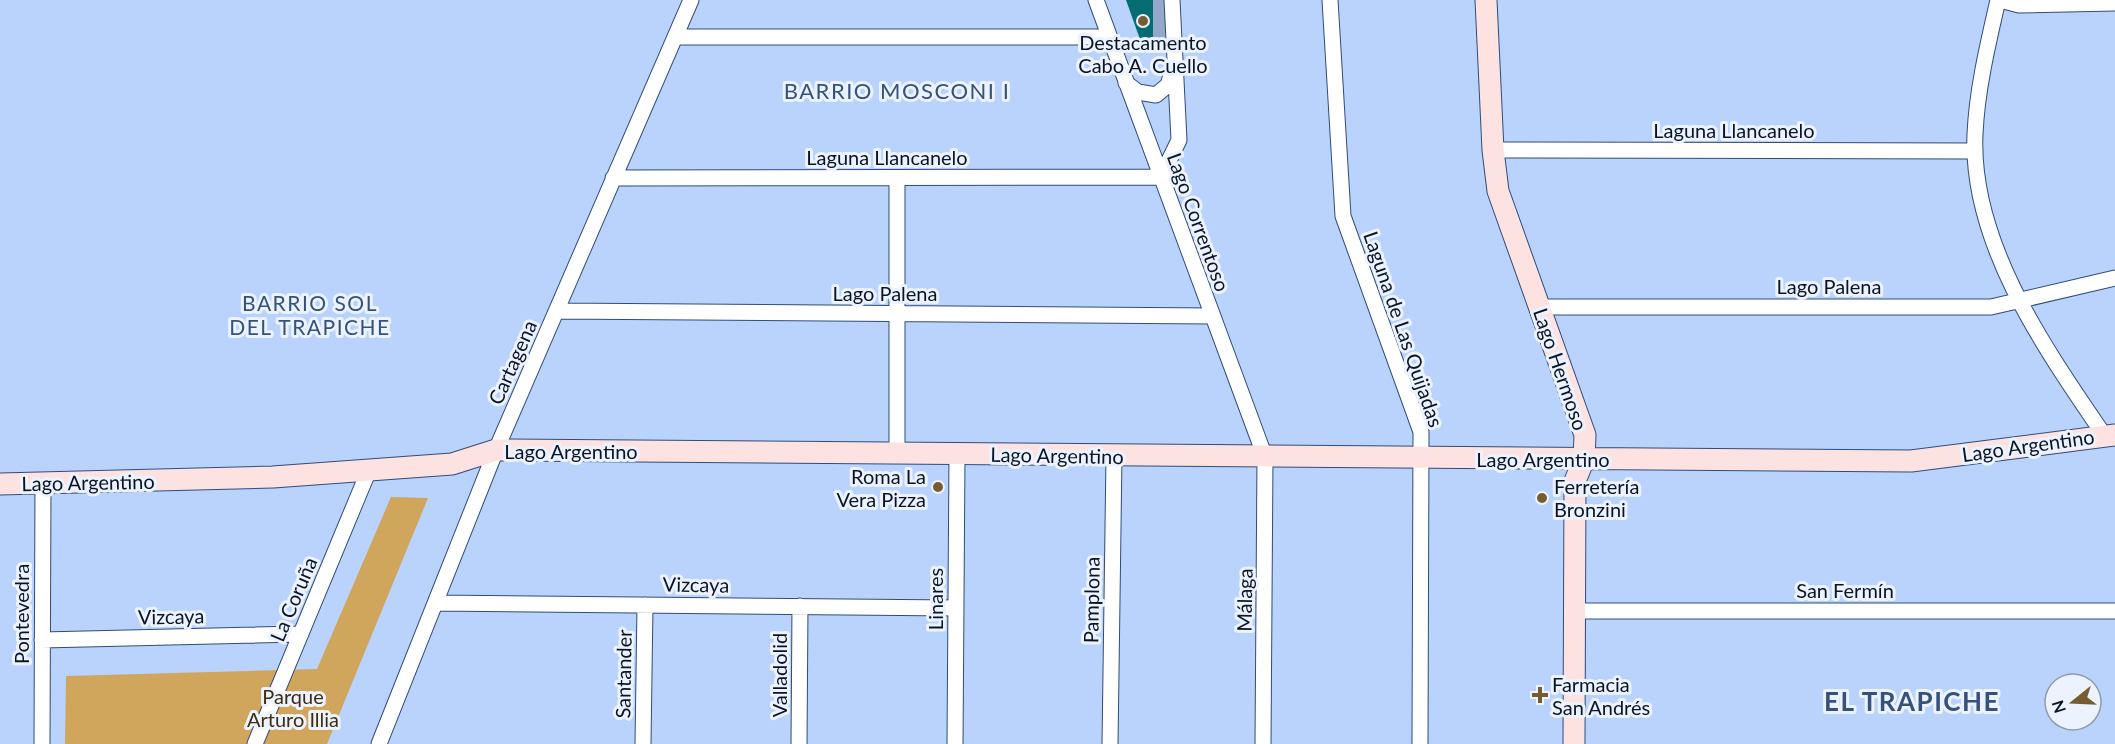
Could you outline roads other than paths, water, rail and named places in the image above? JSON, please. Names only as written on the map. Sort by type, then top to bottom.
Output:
[{"type":"street","name":"Cartagena","points":[[379,744],[496,450],[691,0]]},
{"type":"street","name":"Lago Correntoso","points":[[1096,0],[1265,457]]},
{"type":"street","points":[[1161,177],[1179,140],[1172,0]]},
{"type":"street","name":"Laguna de Las Quijadas","points":[[1330,0],[1343,216],[1421,432],[1420,744]]},
{"type":"street","name":"Lago Hermoso","points":[[1486,0],[1493,150],[1498,191],[1585,435],[1584,459],[1575,482],[1574,744]]},
{"type":"street","points":[[2110,435],[2051,356],[2021,302],[1990,225],[1975,151],[1982,75],[1999,0],[2019,5],[2115,3]]},
{"type":"street","points":[[675,37],[1109,37]]},
{"type":"street","points":[[1126,83],[1138,92],[1156,95],[1168,86],[1175,59]]},
{"type":"street","name":"Laguna Llancanelo","points":[[1493,150],[1975,151]]},
{"type":"street","name":"Laguna Llancanelo","points":[[613,178],[1161,177]]},
{"type":"street","points":[[897,178],[897,454]]},
{"type":"street","name":"Lago Palena","points":[[1539,307],[1991,307],[2021,302],[2115,278]]},
{"type":"street","name":"Lago Palena","points":[[557,311],[1212,316]]},
{"type":"street","name":"Lago Argentino","points":[[0,484],[273,477],[452,464],[496,450],[1911,461],[2110,435]]},
{"type":"street","name":"Linares","points":[[955,744],[957,454]]},
{"type":"street","name":"Pamplona","points":[[1110,744],[1114,456]]},
{"type":"street","name":"Málaga","points":[[1263,744],[1265,457]]},
{"type":"street","name":"La Coruña","points":[[255,744],[369,470]]},
{"type":"street","name":"Pontevedra","points":[[42,744],[44,483]]},
{"type":"street","name":"Vizcaya","points":[[436,603],[956,608]]},
{"type":"street","name":"Santander","points":[[643,744],[645,605]]},
{"type":"street","name":"Valladolid","points":[[799,744],[800,606]]},
{"type":"street","name":"San Fermín","points":[[1575,611],[2115,611]]},
{"type":"street","name":"Vizcaya","points":[[42,640],[301,634]]},
{"type":"place","name":"Destacamento Cabo A. Cuello","points":[[1143,21]]},
{"type":"place","name":"Roma La Vera Pizza","points":[[938,487]]},
{"type":"place","name":"Ferretería Bronzini","points":[[1542,498]]},
{"type":"place","name":"Farmacia San Andrés","points":[[1540,695]]},
{"type":"district","name":"BARRIO MOSCONI I","points":[[897,90]]},
{"type":"district","name":"BARRIO SOL DEL TRAPICHE","points":[[310,314]]},
{"type":"district","name":"EL TRAPICHE","points":[[1912,701]]},
{"type":"park label","name":"Parque Arturo Illia","points":[[293,708]]}]
